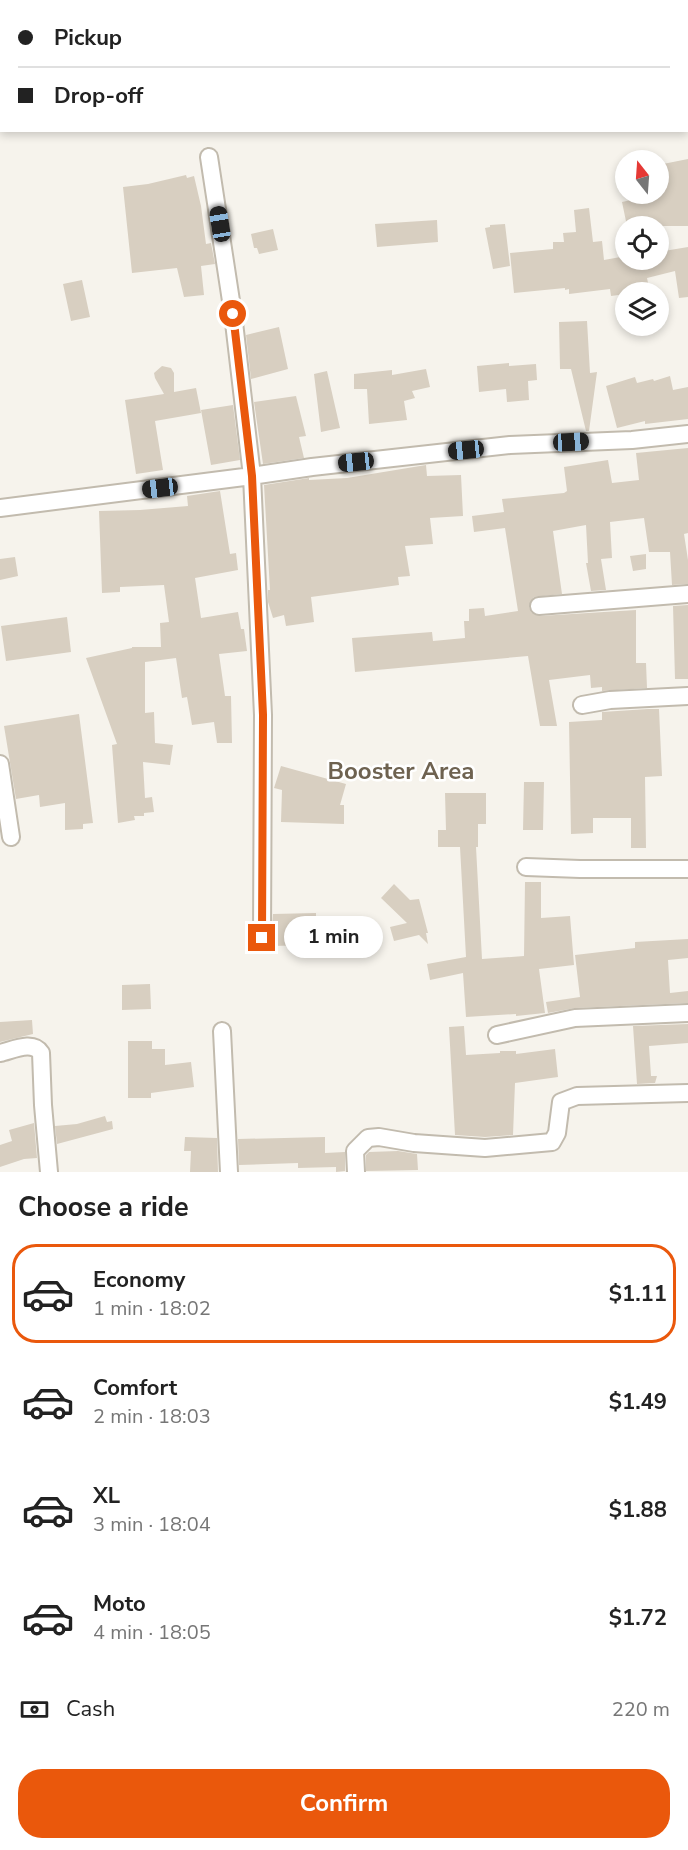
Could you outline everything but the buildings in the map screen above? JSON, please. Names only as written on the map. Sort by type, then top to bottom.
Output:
[{"type":"street","points":[[209,157],[233,314],[252,476],[263,715],[262,938]]},
{"type":"street","points":[[0,508],[312,467],[510,445],[632,440],[688,434]]},
{"type":"street","points":[[539,606],[688,594]]},
{"type":"street","points":[[582,705],[610,700],[688,696]]},
{"type":"street","points":[[0,764],[10,837]]},
{"type":"street","points":[[526,867],[688,869]]},
{"type":"street","points":[[497,1035],[575,1018],[688,1013]]},
{"type":"street","points":[[222,1031],[229,1172]]},
{"type":"street","points":[[0,1053],[32,1046],[41,1053],[49,1172]]},
{"type":"street","points":[[356,1172],[355,1150],[368,1138],[379,1137],[414,1143],[485,1148],[552,1142],[557,1133],[561,1102],[578,1096],[688,1093]]},
{"type":"district","name":"Booster Area","points":[[401,771]]},
{"type":"route","points":[[233,314],[252,476],[263,715],[262,938]]}]
